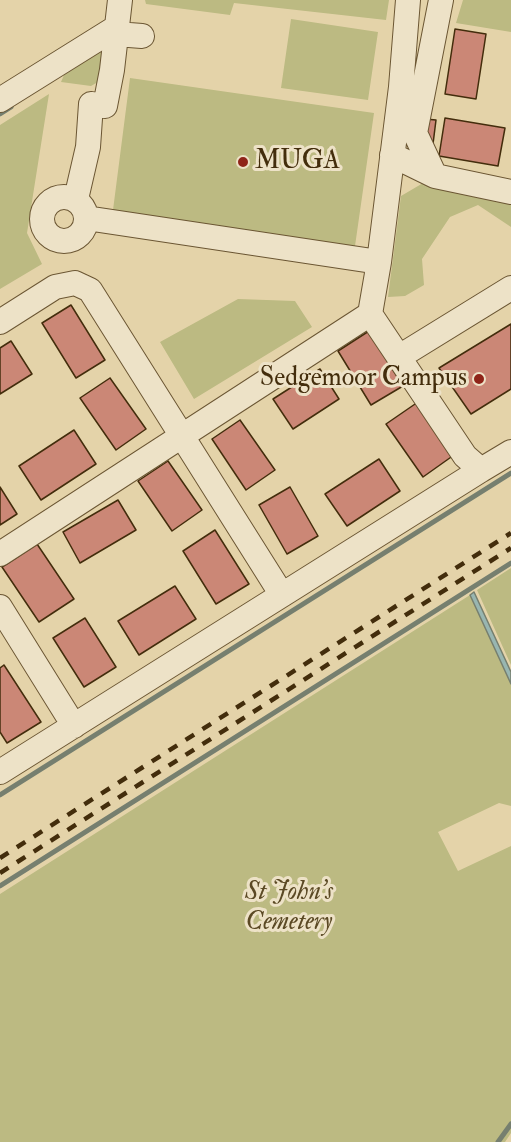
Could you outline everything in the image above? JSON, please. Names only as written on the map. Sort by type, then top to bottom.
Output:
[{"type":"lane","points":[[120,0],[105,106],[90,104],[81,208],[379,262]]},
{"type":"lane","points":[[408,0],[392,155],[370,314],[465,456],[481,470]]},
{"type":"lane","points":[[404,52],[414,34],[418,0]]},
{"type":"lane","points":[[435,176],[415,134],[441,0]]},
{"type":"lane","points":[[0,100],[117,30],[142,36]]},
{"type":"lane","points":[[392,155],[402,149],[421,56],[433,40]]},
{"type":"lane","points":[[392,155],[435,176],[511,192]]},
{"type":"lane","points":[[0,322],[55,287],[75,282],[90,290],[282,595]]},
{"type":"lane","points":[[399,357],[511,288]]},
{"type":"lane","points":[[0,554],[370,314]]},
{"type":"lane","points":[[0,772],[511,452]]},
{"type":"lane","points":[[0,607],[74,726]]},
{"type":"green space","points":[[145,0],[389,0],[386,20],[234,3],[230,15],[146,4]]},
{"type":"green space","points":[[463,0],[511,0],[511,32],[456,23]]},
{"type":"green space","points":[[291,19],[378,32],[368,100],[281,88]]},
{"type":"green space","points":[[100,52],[104,57],[98,82],[91,86],[61,82],[64,75]]},
{"type":"green space","name":"MUGA","points":[[130,78],[374,113],[355,246],[113,210]]},
{"type":"green space","points":[[49,94],[27,233],[42,264],[0,289],[0,125]]},
{"type":"green space","points":[[435,176],[511,192],[511,227],[478,205],[450,217],[422,259],[424,285],[405,296],[388,297],[401,196]]},
{"type":"green space","points":[[238,299],[295,301],[312,327],[194,399],[160,342]]},
{"type":"green space","points":[[511,568],[511,665],[477,590]]},
{"type":"green space","name":"St John's Cemetery","points":[[470,595],[511,684],[511,806],[499,803],[438,832],[458,871],[511,846],[511,1133],[505,1142],[0,1142],[0,894]]},
{"type":"water","points":[[474,592],[511,672],[511,684],[470,595]]},
{"type":"building","points":[[455,29],[486,34],[476,99],[445,94]]},
{"type":"building","points":[[445,118],[505,128],[498,166],[439,156]]},
{"type":"building","points":[[425,119],[436,120],[433,144],[423,143]]},
{"type":"building","points":[[71,305],[105,360],[76,378],[42,323]]},
{"type":"building","name":"Sedgemoor Campus","points":[[511,324],[511,389],[471,414],[439,368]]},
{"type":"building","points":[[369,331],[403,386],[371,405],[338,351]]},
{"type":"building","points":[[11,341],[32,374],[0,394],[0,348]]},
{"type":"building","points":[[320,369],[339,399],[293,429],[273,399]]},
{"type":"building","points":[[110,378],[146,429],[116,450],[80,398]]},
{"type":"building","points":[[418,402],[454,455],[423,477],[386,424]]},
{"type":"building","points":[[240,420],[275,470],[246,490],[212,439]]},
{"type":"building","points":[[74,430],[96,464],[41,500],[19,466]]},
{"type":"building","points":[[379,459],[400,491],[347,526],[325,494]]},
{"type":"building","points":[[168,461],[202,510],[172,531],[138,481]]},
{"type":"building","points":[[0,487],[17,514],[0,525]]},
{"type":"building","points":[[290,487],[318,536],[287,554],[259,505]]},
{"type":"building","points":[[118,500],[136,530],[80,563],[63,532]]},
{"type":"building","points":[[215,530],[249,584],[216,604],[183,551]]},
{"type":"building","points":[[37,544],[74,599],[39,622],[2,567]]},
{"type":"building","points":[[175,586],[196,619],[139,655],[118,621]]},
{"type":"building","points":[[85,618],[116,667],[84,687],[53,638]]},
{"type":"building","points":[[4,665],[41,722],[7,743],[0,732],[0,668]]},
{"type":"waterway","points":[[0,114],[11,107]]},
{"type":"waterway","points":[[0,795],[511,473]]},
{"type":"waterway","points":[[0,886],[511,563]]},
{"type":"waterway","points":[[498,1142],[511,1124]]},
{"type":"railway","points":[[0,858],[511,533]]},
{"type":"railway","points":[[0,873],[511,548]]},
{"type":"place","name":"MUGA","points":[[243,162]]},
{"type":"place","name":"Sedgemoor Campus","points":[[479,379]]}]
